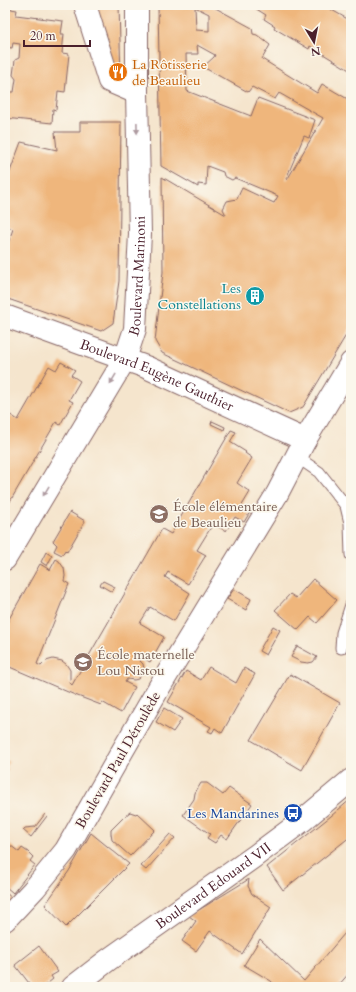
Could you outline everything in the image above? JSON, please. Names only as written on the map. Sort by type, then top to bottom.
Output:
[{"type":"street","points":[[85,5],[109,81],[137,93]]},
{"type":"street","name":"Boulevard Marinoni","points":[[5,559],[125,359],[134,329],[140,234],[137,5]]},
{"type":"street","name":"Boulevard Eugène Gauthier","points":[[5,316],[146,367],[301,449]]},
{"type":"street","name":"Boulevard Paul Déroulède","points":[[5,920],[36,888],[66,850],[160,686],[277,494],[301,449],[351,363]]},
{"type":"street","name":"Boulevard Edouard VII","points":[[73,987],[108,960],[302,821],[351,780]]},
{"type":"lane","points":[[301,449],[346,506],[350,523],[351,555]]},
{"type":"lane","points":[[341,648],[342,633],[351,605]]},
{"type":"building","points":[[5,5],[12,5],[11,9],[17,10],[16,15],[63,21],[61,34],[64,34],[62,53],[69,54],[65,92],[58,91],[56,110],[53,109],[52,123],[5,118],[5,85],[8,85],[8,92],[14,92],[16,79],[13,75],[15,60],[19,58],[20,44],[13,43],[12,48],[5,47]]},
{"type":"building","points":[[94,5],[119,5],[121,81],[118,80]]},
{"type":"building","points":[[158,5],[210,5],[252,28],[253,34],[257,35],[270,45],[262,59],[317,93],[322,84],[351,101],[351,327],[303,407],[289,413],[162,353],[155,341],[163,272],[162,177],[226,215],[223,209],[227,201],[237,199],[242,188],[274,203],[278,196],[235,178],[232,180],[224,176],[223,172],[207,166],[206,185],[198,184],[198,187],[161,166]],"holes":[[[195,7],[209,14],[209,31],[196,30]],[[197,45],[215,55],[203,67],[248,92],[252,87],[275,99],[279,93],[323,118],[287,180],[286,179],[304,136],[309,138],[315,120],[258,98],[251,116],[187,91],[186,54],[198,54]]]},
{"type":"building","points":[[250,5],[323,5],[351,21],[351,71],[310,46],[309,49],[274,28],[275,26],[264,19],[266,15]]},
{"type":"building","points":[[80,122],[121,122],[119,281],[113,323],[101,331],[5,298],[5,252],[13,229],[5,226],[5,185],[21,142],[57,150],[55,132],[80,132]]},
{"type":"building","points":[[61,362],[75,370],[71,375],[80,381],[69,400],[73,402],[60,425],[56,422],[5,510],[5,421],[9,414],[18,420],[49,366],[56,370]]},
{"type":"building","points":[[212,421],[225,427],[224,430],[211,424]]},
{"type":"building","points":[[231,430],[236,432],[230,442],[246,452],[245,453],[252,458],[237,483],[250,492],[241,507],[250,512],[244,522],[235,517],[226,531],[213,524],[197,550],[206,555],[188,584],[168,572],[165,577],[190,593],[174,621],[150,607],[140,623],[164,637],[150,662],[140,656],[138,659],[143,664],[143,673],[138,679],[127,679],[125,682],[135,687],[121,713],[102,702],[101,705],[5,665],[5,626],[40,564],[50,570],[56,559],[64,568],[64,581],[69,584],[37,664],[41,666],[46,661],[53,659],[62,661],[70,670],[69,682],[72,685],[162,529],[171,534]]},
{"type":"building","points":[[70,512],[85,521],[67,552],[65,550],[62,555],[54,551],[57,545],[53,541]]},
{"type":"building","points":[[46,552],[52,556],[47,566],[41,562]]},
{"type":"building","points":[[313,579],[337,600],[317,623],[310,617],[298,630],[275,610],[290,594],[296,598]]},
{"type":"building","points":[[103,581],[115,587],[112,592],[100,585]]},
{"type":"building","points":[[234,589],[251,599],[246,610],[227,599]]},
{"type":"building","points":[[273,626],[280,630],[266,655],[259,651]]},
{"type":"building","points":[[297,646],[317,657],[313,662],[308,663],[301,662],[291,657]]},
{"type":"building","points":[[209,667],[236,683],[244,668],[255,674],[222,733],[215,728],[212,733],[208,731],[211,727],[168,702],[186,671],[201,680]]},
{"type":"building","points":[[290,674],[340,703],[302,770],[251,740]]},
{"type":"building","points":[[164,708],[182,719],[173,732],[156,722]]},
{"type":"building","points":[[5,759],[9,762],[6,768],[8,769],[5,773]]},
{"type":"building","points":[[201,783],[207,783],[223,795],[229,788],[252,804],[227,839],[221,835],[215,843],[207,838],[210,834],[183,815],[194,799],[195,793]]},
{"type":"building","points":[[351,799],[351,836],[283,890],[267,867]]},
{"type":"building","points":[[130,812],[137,813],[155,830],[130,856],[112,840],[111,830]]},
{"type":"building","points":[[45,814],[47,816],[31,837],[23,830],[25,828],[35,827]]},
{"type":"building","points":[[91,833],[129,864],[66,927],[45,905],[69,871]]},
{"type":"building","points":[[170,834],[175,838],[146,870],[141,866]]},
{"type":"building","points":[[6,842],[19,852],[22,848],[28,852],[33,857],[30,861],[35,865],[13,893],[5,886]]},
{"type":"building","points":[[249,879],[248,886],[252,894],[271,907],[242,954],[210,931],[196,951],[182,941],[196,921],[189,916]]},
{"type":"building","points":[[5,892],[14,900],[5,909]]},
{"type":"building","points":[[351,926],[351,971],[337,987],[277,987],[271,981],[244,965],[260,939],[304,981]]},
{"type":"building","points":[[39,946],[58,972],[51,976],[53,979],[43,987],[32,987],[15,965]]},
{"type":"place","name":"La Rôtisserie de Beaulieu","points":[[118,72]]},
{"type":"place","name":"Les Constellations","points":[[255,296]]},
{"type":"place","name":"École élémentaire de Beaulieu","points":[[159,514]]},
{"type":"place","name":"École maternelle Lou Nistou","points":[[83,662]]},
{"type":"place","name":"Les Mandarines","points":[[293,813]]}]
